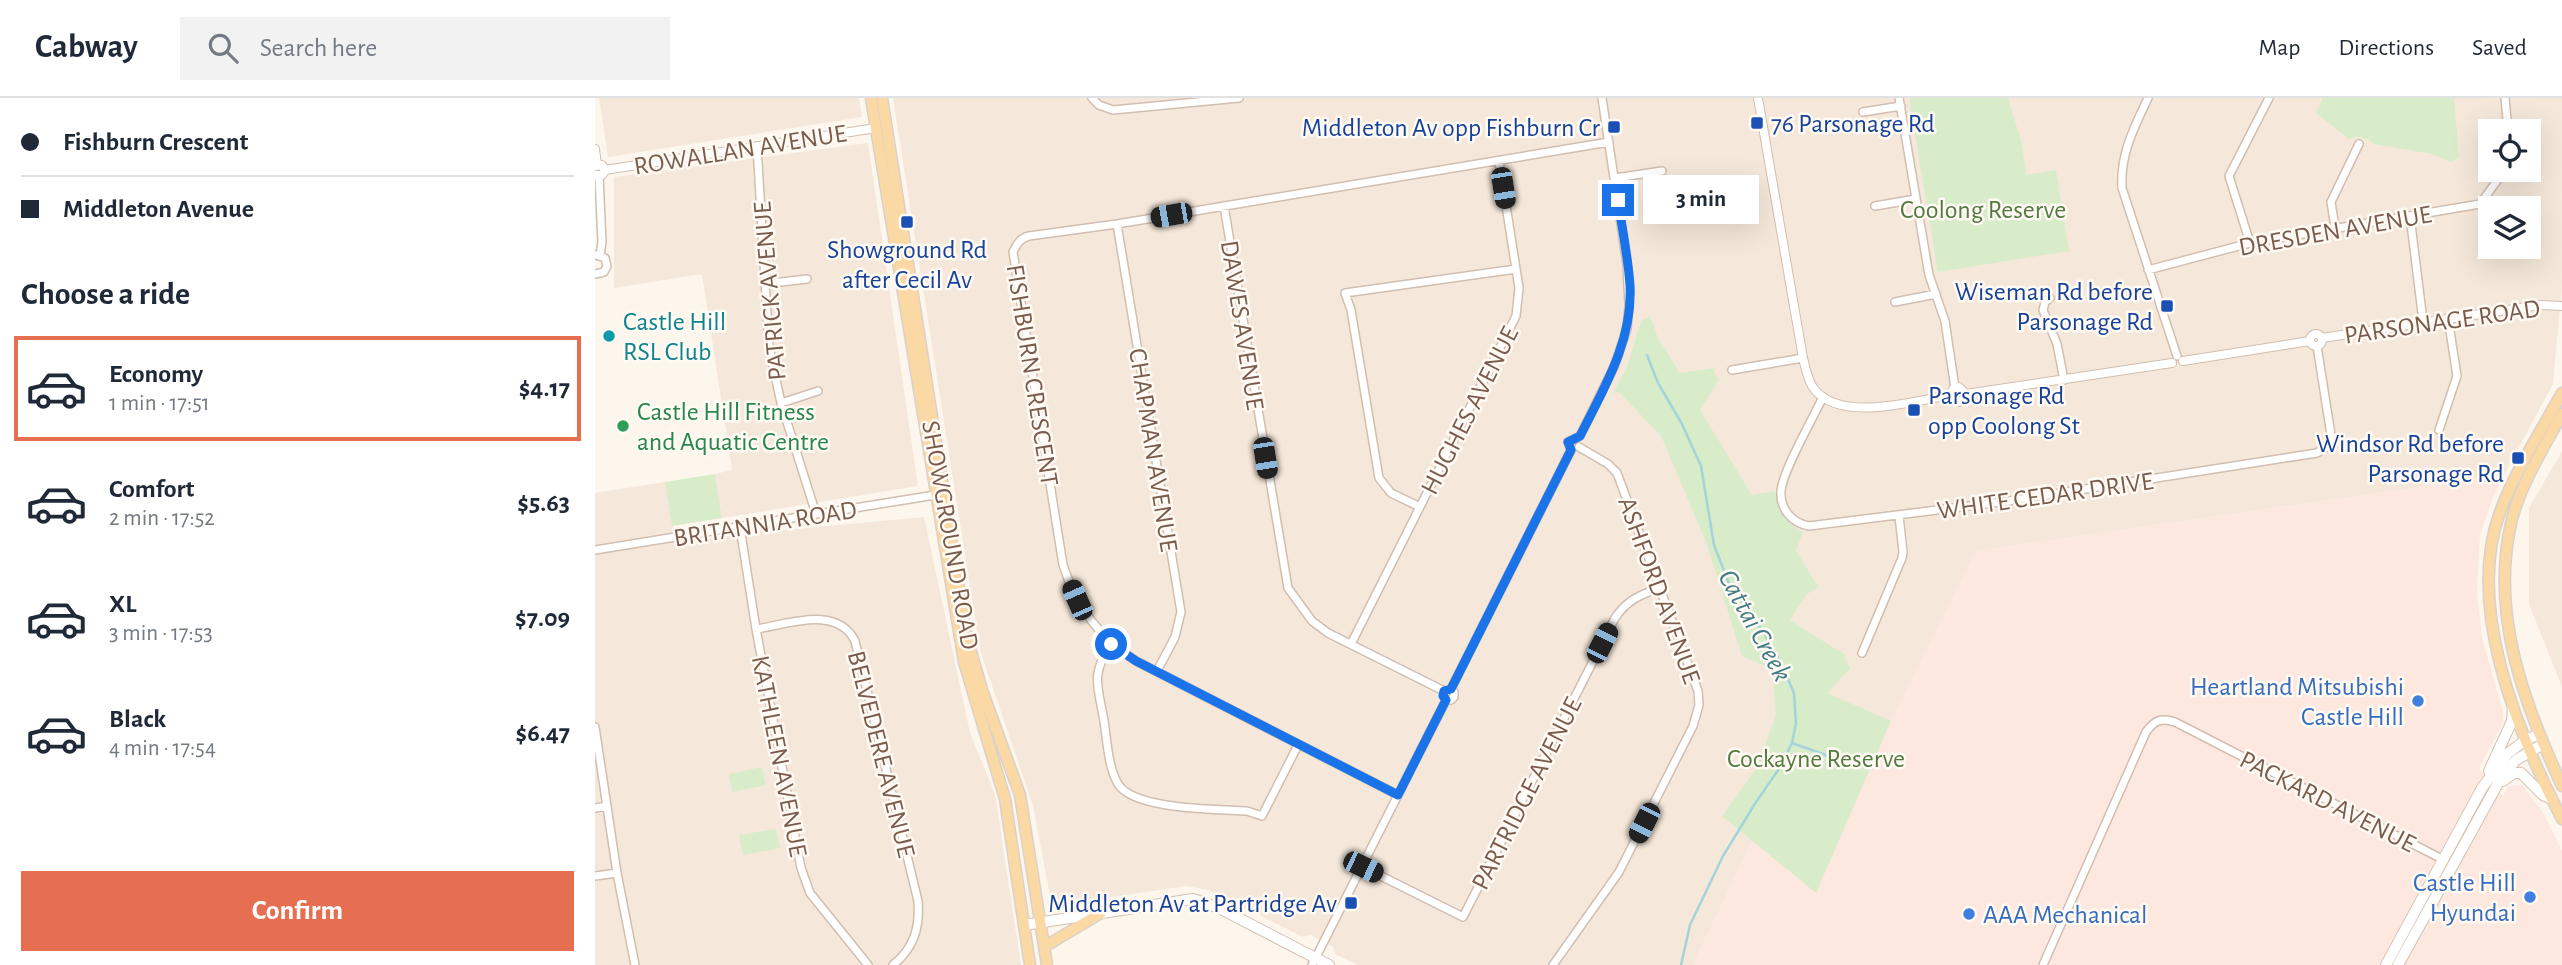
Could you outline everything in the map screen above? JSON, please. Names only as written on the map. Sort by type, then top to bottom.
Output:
[{"type":"main road","name":"SHOWGROUND ROAD","points":[[871,98],[882,127],[966,634],[976,671],[1020,795],[1047,965]]},
{"type":"main road","name":"SHOWGROUND ROAD","points":[[882,98],[882,127],[935,495],[964,662],[1006,799],[1030,965]]},
{"type":"main road","points":[[2562,393],[2499,513],[2489,558],[2487,583],[2491,618],[2513,704],[2528,745],[2562,819]]},
{"type":"main road","points":[[2562,414],[2521,494],[2513,518],[2504,572],[2506,620],[2512,649],[2541,739],[2562,786]]},
{"type":"main road","points":[[2386,965],[2482,788],[2512,721],[2513,704]]},
{"type":"main road","points":[[2482,788],[2508,753],[2541,739]]},
{"type":"main road","points":[[2398,965],[2495,789],[2528,745]]},
{"type":"main road","points":[[2495,789],[2509,776],[2518,772],[2528,778],[2543,795],[2552,799]]},
{"type":"main road","name":"PACKARD AVENUE","points":[[2442,859],[2452,865]]},
{"type":"main road","points":[[1024,925],[1184,900],[1203,901],[1314,962],[1329,965]]},
{"type":"main road","points":[[1044,947],[1101,913]]},
{"type":"main road","points":[[2401,935],[2412,940]]},
{"type":"street","points":[[1092,98],[1099,105],[1113,110],[1159,102],[1239,98]]},
{"type":"street","points":[[1314,962],[1446,700],[1443,696],[1571,450],[1576,451],[1614,368],[1626,329],[1630,285],[1601,98]]},
{"type":"street","points":[[1758,98],[1808,377],[1823,397],[1842,407],[1856,408],[1953,391],[1962,388],[1966,394],[1959,402],[1952,399],[1953,391],[1945,321],[1929,275],[1900,102],[1863,112]]},
{"type":"street","points":[[2148,98],[2125,151],[2121,172],[2123,195],[2177,360]]},
{"type":"street","points":[[2250,243],[2229,176],[2269,98]]},
{"type":"street","points":[[2505,98],[2507,119]]},
{"type":"street","name":"ROWALLAN AVENUE","points":[[598,170],[882,127]]},
{"type":"street","name":"FISHBURN CRESCENT","points":[[1398,795],[1136,661],[1111,644],[1077,600],[1063,565],[1013,252],[1023,237],[1117,224],[1609,142]]},
{"type":"street","points":[[2335,227],[2331,202],[2359,144]]},
{"type":"street","name":"PATRICK AVENUE","points":[[757,146],[769,347],[781,403],[816,514]]},
{"type":"street","points":[[595,149],[602,234],[597,255],[605,258],[607,265],[604,272],[595,274]]},
{"type":"street","name":"HUGHES AVENUE","points":[[1351,644],[1516,316],[1519,298],[1516,269],[1499,161]]},
{"type":"street","points":[[1615,178],[1662,171]]},
{"type":"street","name":"DRESDEN AVENUE","points":[[2148,270],[2250,243],[2480,205],[2496,182]]},
{"type":"street","points":[[1875,206],[1916,199]]},
{"type":"street","name":"DAWES AVENUE","points":[[1224,206],[1288,588],[1312,621],[1328,633],[1447,690]]},
{"type":"street","points":[[2410,216],[2423,321]]},
{"type":"street","name":"CHAPMAN AVENUE","points":[[1117,224],[1181,612],[1175,637],[1157,671]]},
{"type":"street","points":[[1420,507],[1391,494],[1380,478],[1351,310],[1345,293],[1516,269]]},
{"type":"street","points":[[764,284],[807,279]]},
{"type":"street","points":[[1895,302],[1936,294]]},
{"type":"street","points":[[2050,298],[2045,302],[2043,310],[2057,344],[2064,380]]},
{"type":"street","name":"PARSONAGE ROAD","points":[[1966,394],[2177,360],[2313,343],[2314,334],[2322,338],[2540,305],[2562,306]]},
{"type":"street","points":[[2439,430],[2457,376],[2448,318]]},
{"type":"street","name":"WHITE CEDAR DRIVE","points":[[1823,397],[1781,488],[1783,505],[1789,516],[1803,525],[1818,527],[2317,453],[2328,446],[2331,435],[2313,343]]},
{"type":"street","points":[[1732,370],[1803,358]]},
{"type":"street","points":[[781,403],[818,391]]},
{"type":"street","name":"ASHFORD AVENUE","points":[[1553,965],[1619,872],[1697,716],[1698,691],[1617,473],[1578,443]]},
{"type":"street","name":"BRITANNIA ROAD","points":[[595,550],[935,495]]},
{"type":"street","points":[[1862,653],[1902,558],[1899,516]]},
{"type":"street","name":"KATHLEEN AVENUE","points":[[740,527],[756,629],[801,869],[810,893],[868,965]]},
{"type":"street","name":"PARTRIDGE AVENUE","points":[[1363,867],[1463,917],[1615,618],[1633,598],[1659,588]]},
{"type":"street","name":"BELVEDERE AVENUE","points":[[756,629],[825,619],[840,623],[855,641],[918,901],[919,922],[914,940],[906,953],[893,965]]},
{"type":"street","points":[[1111,644],[1097,669],[1097,684],[1117,783],[1137,799],[1247,811],[1262,816],[1298,745]]},
{"type":"street","name":"PACKARD AVENUE","points":[[2043,965],[2145,732],[2158,720],[2166,719],[2442,859]]},
{"type":"street","points":[[595,727],[617,873],[635,965]]},
{"type":"street","points":[[595,808],[607,806]]},
{"type":"street","points":[[595,876],[617,873]]},
{"type":"shaded area","points":[[599,98],[859,98],[862,117],[608,157]]},
{"type":"shaded area","points":[[893,98],[2562,98],[2562,286],[2553,384],[2504,475],[1976,551],[1891,721],[1816,893],[1752,842],[1693,965],[1357,965],[1335,954],[1333,947],[1311,935],[1303,937],[1209,890],[1186,886],[1052,906],[1033,806],[980,650]]},
{"type":"shaded area","points":[[868,143],[918,486],[722,518],[715,474],[732,470],[702,274],[614,288],[614,177]]},
{"type":"shaded area","points":[[2562,451],[2562,687],[2529,604],[2529,508]]},
{"type":"shaded area","points":[[2504,475],[2480,535],[2477,592],[2482,638],[2503,712],[2503,723],[2479,768],[2503,796],[2508,786],[2522,785],[2542,811],[2562,851],[2562,965],[1693,965],[1752,841],[1816,892],[1891,721],[1976,551]]},
{"type":"shaded area","points":[[665,482],[676,544],[731,535],[924,517],[970,733],[995,794],[1021,965],[595,965],[595,493]]},
{"type":"green space","name":"Coolong Reserve","points":[[1909,98],[2008,98],[2022,144],[2026,175],[2056,170],[2069,251],[1938,272]]},
{"type":"green space","points":[[2323,98],[2454,98],[2459,158],[2451,162],[2432,154],[2374,144],[2362,137],[2349,139],[2316,113]]},
{"type":"green space","name":"Cockayne Reserve","points":[[1650,316],[1658,338],[1680,373],[1715,368],[1714,373],[1719,379],[1700,410],[1752,495],[1775,491],[1783,515],[1803,532],[1796,550],[1818,587],[1806,595],[1790,620],[1845,655],[1851,668],[1827,693],[1891,721],[1816,893],[1722,816],[1756,769],[1776,715],[1772,669],[1742,656],[1706,542],[1661,436],[1619,392],[1613,393],[1627,367],[1641,321]]},
{"type":"green space","points":[[715,474],[722,518],[672,526],[665,482]]},
{"type":"green space","points":[[762,767],[766,785],[732,792],[729,774]]},
{"type":"green space","points":[[776,829],[780,848],[743,855],[739,835]]},
{"type":"waterway","name":"Cattai Creek","points":[[1647,355],[1658,383],[1682,424],[1701,466],[1714,545],[1730,586],[1764,633],[1781,663],[1794,693],[1796,723],[1792,743],[1779,769],[1723,856],[1690,925],[1681,965]]},
{"type":"waterway","points":[[1792,743],[1837,759]]},
{"type":"place","name":"76 Parsonage Rd","points":[[1757,123]]},
{"type":"place","name":"Middleton Av opp Fishburn Cr","points":[[1614,127]]},
{"type":"place","name":"Showground Rd after Cecil Av","points":[[907,222]]},
{"type":"place","name":"Wiseman Rd before Parsonage Rd","points":[[2167,306]]},
{"type":"place","name":"Castle Hill RSL Club","points":[[609,336]]},
{"type":"place","name":"Parsonage Rd opp Coolong St","points":[[1914,410]]},
{"type":"place","name":"Castle Hill Fitness and Aquatic Centre","points":[[623,426]]},
{"type":"place","name":"Windsor Rd before Parsonage Rd","points":[[2518,458]]},
{"type":"place","name":"Heartland Mitsubishi Castle Hill","points":[[2418,701]]},
{"type":"place","name":"Castle Hill Hyundai","points":[[2530,897]]},
{"type":"place","name":"Middleton Av at Partridge Av","points":[[1351,903]]},
{"type":"place","name":"AAA Mechanical","points":[[1969,914]]},
{"type":"route","points":[[1111,644],[1136,661],[1398,795],[1446,700],[1443,696],[1445,689],[1451,689],[1571,450],[1568,442],[1580,436],[1620,352],[1626,329],[1630,285],[1618,200]]}]
